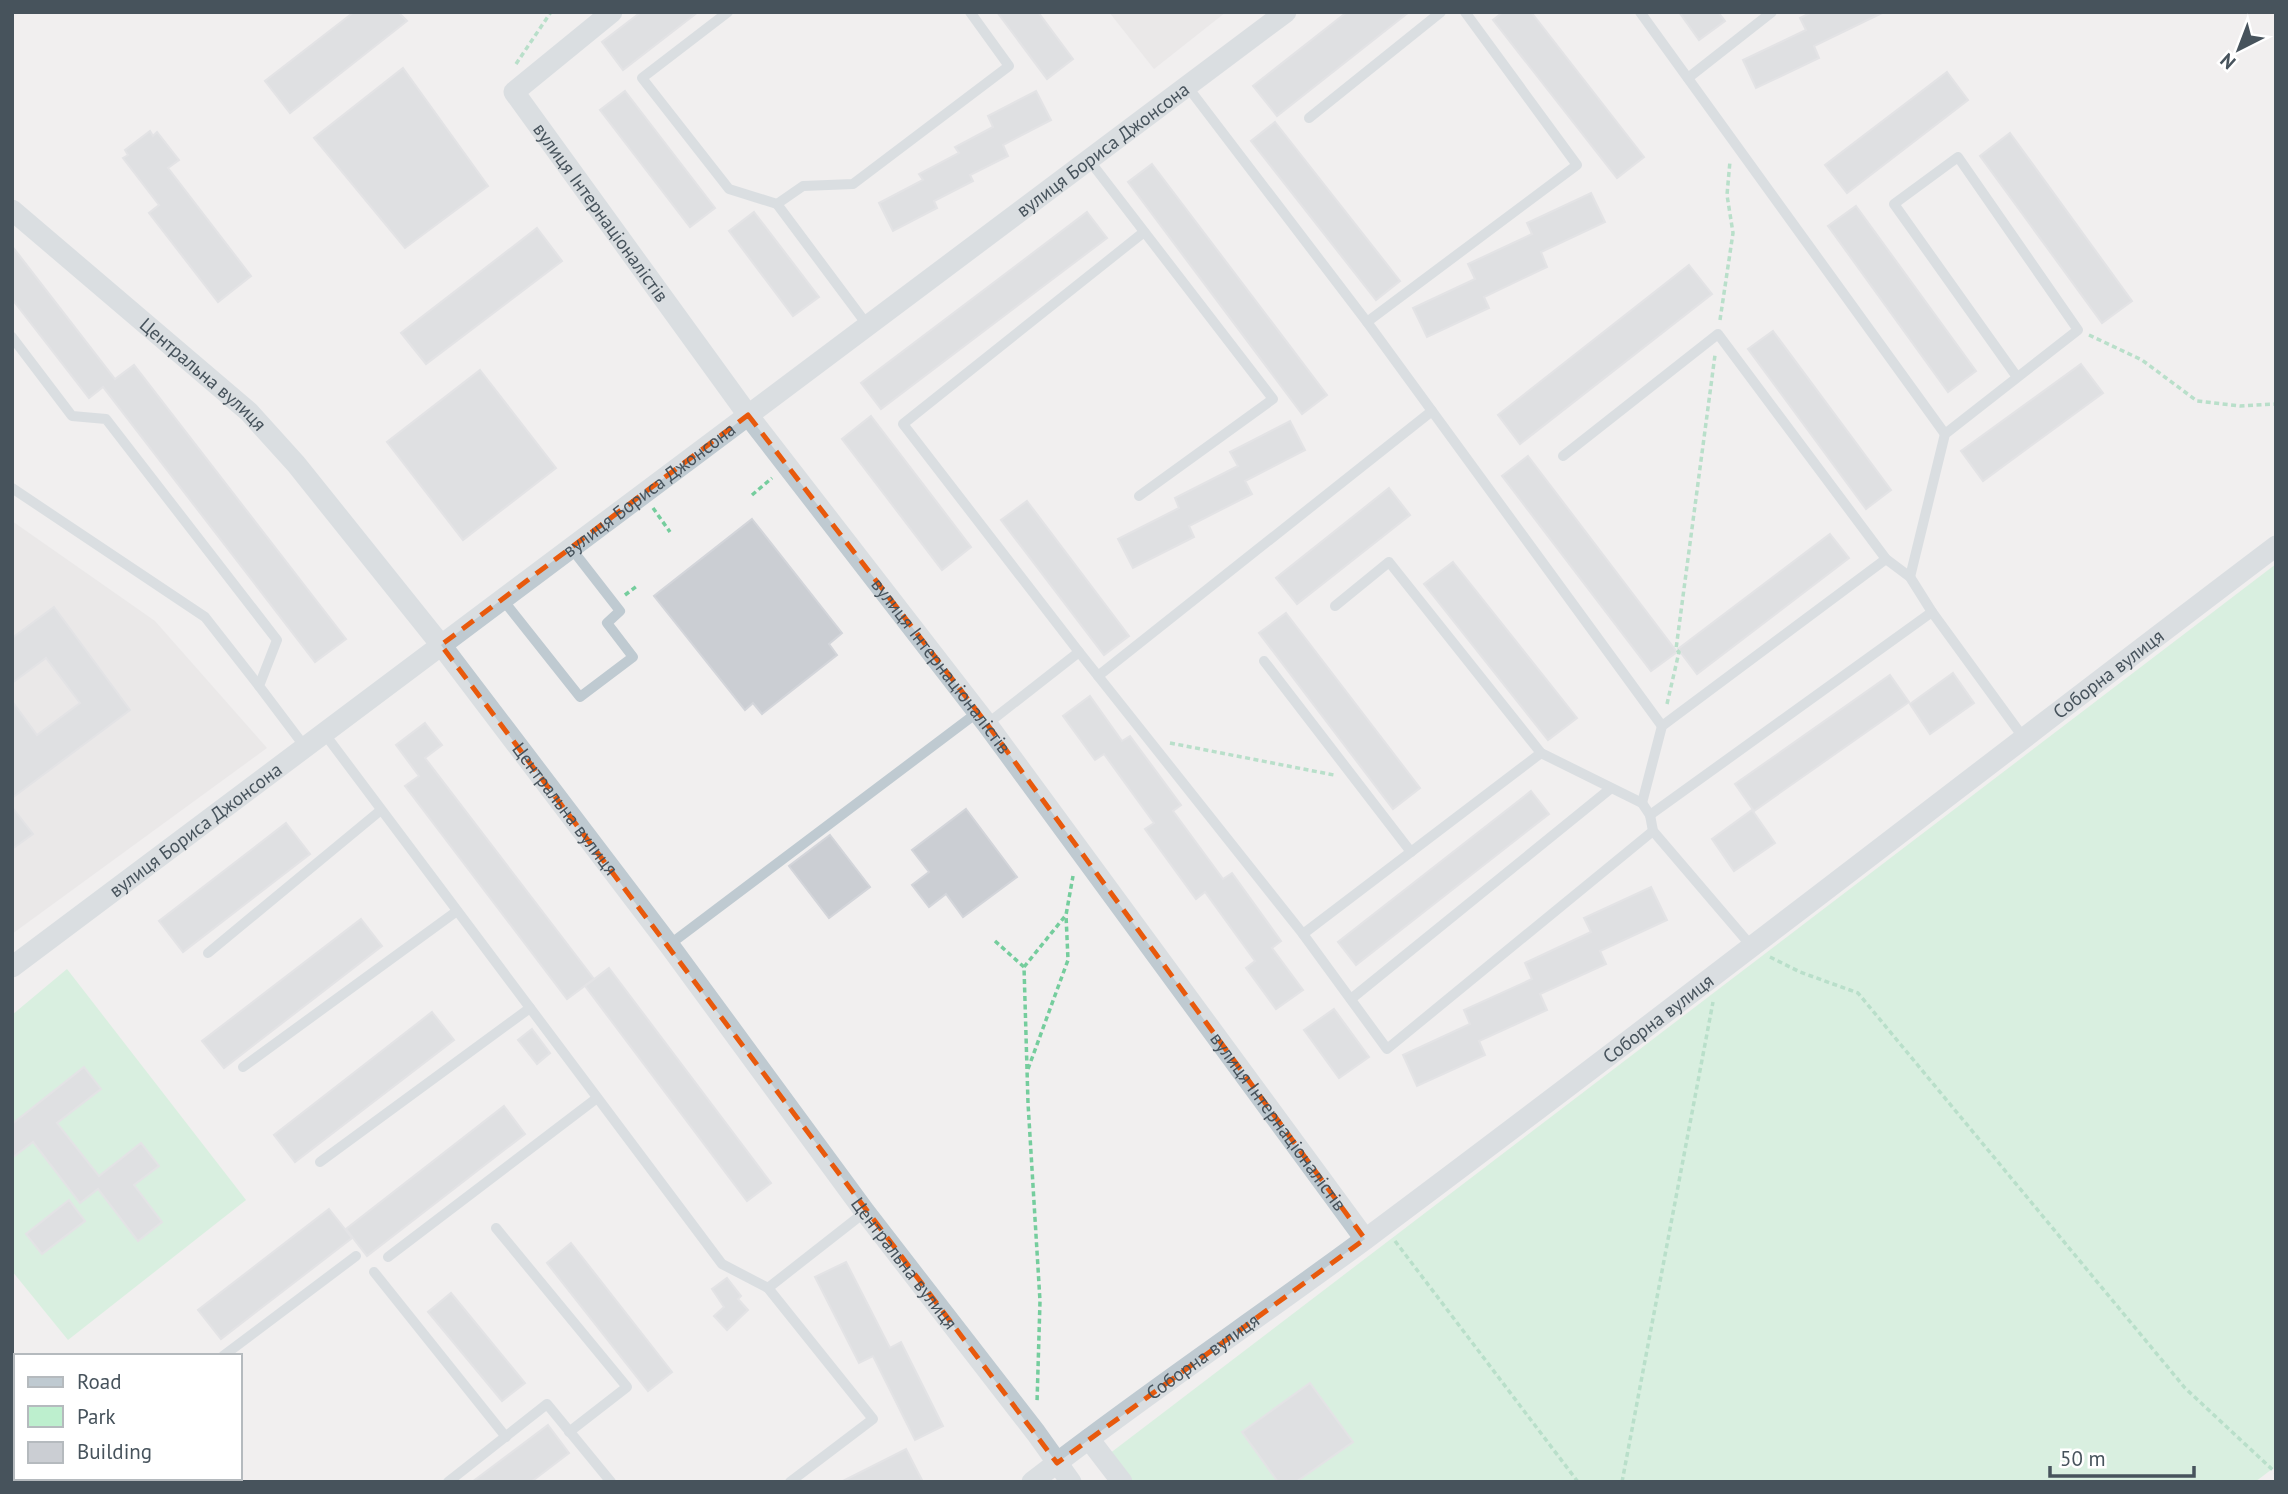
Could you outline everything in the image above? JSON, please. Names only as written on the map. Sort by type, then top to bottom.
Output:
[{"type":"street","points":[[514,92],[612,12]]},
{"type":"street","name":"вулиця Бориса Джонсона","points":[[12,967],[1286,12]]},
{"type":"street","name":"вулиця Інтернаціоналістів","points":[[514,92],[748,415],[982,718],[1365,1240]]},
{"type":"street","name":"Центральна вулиця","points":[[12,210],[249,412],[296,464],[441,645],[669,945],[865,1212],[1071,1482]]},
{"type":"street","name":"Соборна вулиця","points":[[1032,1482],[1365,1240],[1753,948],[2023,737],[2276,546]]},
{"type":"street","points":[[1089,1439],[1122,1482]]},
{"type":"lane","points":[[728,12],[642,78],[729,189],[777,204],[869,326]]},
{"type":"lane","points":[[777,204],[803,186],[853,184],[1009,66],[970,12]]},
{"type":"lane","points":[[1309,118],[1441,12]]},
{"type":"lane","points":[[1367,322],[1577,165],[1465,12]]},
{"type":"lane","points":[[1640,12],[1945,434]]},
{"type":"lane","points":[[1688,78],[1757,17],[1772,12]]},
{"type":"lane","points":[[1187,86],[1367,322],[1662,726]]},
{"type":"lane","points":[[1910,577],[1945,434],[2078,330],[1958,157],[1894,204],[2017,377]]},
{"type":"lane","points":[[1089,160],[1273,399],[1139,496]]},
{"type":"lane","points":[[1144,232],[903,424],[1079,652],[1303,934],[1387,1049],[1653,831]]},
{"type":"lane","points":[[1563,456],[1718,334],[1886,559],[1910,577],[1932,612],[2023,737]]},
{"type":"lane","points":[[12,337],[72,416],[106,419],[276,640],[259,686]]},
{"type":"lane","points":[[1098,676],[1432,411]]},
{"type":"lane","points":[[12,488],[205,617],[306,747]]},
{"type":"lane","points":[[503,600],[580,697],[633,657],[607,623],[620,611],[571,548]]},
{"type":"lane","points":[[1642,803],[1662,726],[1886,559]]},
{"type":"lane","points":[[1335,606],[1389,562],[1541,753],[1642,803],[1650,815],[1653,831],[1753,948]]},
{"type":"lane","points":[[1650,815],[1932,612]]},
{"type":"lane","points":[[669,945],[982,718],[1079,652]]},
{"type":"lane","points":[[1264,662],[1410,852]]},
{"type":"lane","points":[[324,733],[722,1264],[768,1288],[873,1419],[790,1482]]},
{"type":"lane","points":[[1303,934],[1541,753]]},
{"type":"lane","points":[[1352,999],[1610,789]]},
{"type":"lane","points":[[208,954],[381,810]]},
{"type":"lane","points":[[243,1067],[457,911]]},
{"type":"lane","points":[[320,1162],[530,1009]]},
{"type":"lane","points":[[388,1256],[597,1098]]},
{"type":"lane","points":[[768,1288],[865,1212]]},
{"type":"lane","points":[[496,1228],[627,1387],[569,1432]]},
{"type":"lane","points":[[226,1354],[356,1256]]},
{"type":"lane","points":[[374,1272],[506,1437]]},
{"type":"lane","points":[[448,1482],[547,1404],[611,1482]]},
{"type":"path","points":[[514,92],[511,71],[551,12]]},
{"type":"path","points":[[1662,726],[1679,652],[1676,649],[1733,233],[1727,195],[1732,139]]},
{"type":"path","points":[[2078,330],[2142,360],[2197,401],[2240,406],[2276,404]]},
{"type":"path","points":[[752,495],[772,478]]},
{"type":"path","points":[[643,494],[670,532]]},
{"type":"path","points":[[623,596],[637,586]]},
{"type":"path","points":[[1148,739],[1354,779]]},
{"type":"path","points":[[1027,1071],[1069,960],[1066,915],[1077,847]]},
{"type":"path","points":[[1036,1433],[1040,1301],[1024,967],[1066,915]]},
{"type":"path","points":[[995,941],[1024,967]]},
{"type":"path","points":[[1753,948],[1800,972],[1858,993],[2185,1388],[2276,1473]]},
{"type":"path","points":[[1622,1482],[1718,974]]},
{"type":"path","points":[[1383,1226],[1578,1482]]},
{"type":"highlighted area","points":[[748,415],[987,724],[1365,1239],[1057,1463],[441,645]]},
{"type":"shaded area","points":[[1109,12],[1226,12],[1154,69]]},
{"type":"shaded area","points":[[12,521],[155,621],[267,748],[12,934]]},
{"type":"green space","points":[[2276,564],[2276,1466],[2255,1482],[1130,1482],[1109,1454]]},
{"type":"green space","points":[[67,969],[246,1200],[68,1340],[12,1271],[12,1015]]},
{"type":"building","points":[[354,12],[398,12],[407,21],[290,113],[265,81]]},
{"type":"building","points":[[641,12],[698,12],[623,70],[602,42]]},
{"type":"building","points":[[997,12],[1038,12],[1073,59],[1047,79]]},
{"type":"building","points":[[1347,12],[1409,12],[1277,116],[1253,86]]},
{"type":"building","points":[[1503,12],[1531,12],[1644,157],[1617,178],[1493,20]]},
{"type":"building","points":[[1679,12],[1718,12],[1725,21],[1699,40]]},
{"type":"building","points":[[1812,12],[1884,12],[1814,46],[1819,58],[1756,88],[1743,60],[1806,30],[1800,18]]},
{"type":"building","points":[[403,68],[488,186],[405,248],[314,138]]},
{"type":"building","points":[[1947,72],[1968,100],[1847,193],[1825,165]]},
{"type":"building","points":[[625,91],[715,208],[690,227],[600,110]]},
{"type":"building","points":[[1036,91],[1051,120],[1003,145],[1008,156],[970,175],[973,181],[934,201],[937,208],[893,231],[879,203],[923,180],[919,174],[959,153],[955,147],[993,127],[988,116]]},
{"type":"building","points":[[1275,122],[1400,281],[1376,300],[1251,141]]},
{"type":"building","points":[[150,131],[153,136],[157,132],[179,160],[168,168],[251,276],[218,302],[149,213],[159,205],[123,158],[128,155],[125,150]]},
{"type":"building","points":[[2010,133],[2132,301],[2102,323],[1980,156]]},
{"type":"building","points":[[1152,164],[1327,395],[1302,414],[1128,182]]},
{"type":"building","points":[[1591,193],[1605,222],[1541,252],[1547,267],[1484,297],[1489,308],[1427,337],[1413,308],[1475,279],[1468,264],[1532,234],[1527,223]]},
{"type":"building","points":[[1856,206],[1976,371],[1948,392],[1828,226]]},
{"type":"building","points":[[754,212],[819,297],[793,316],[729,231]]},
{"type":"building","points":[[1087,212],[1107,238],[881,409],[861,383]]},
{"type":"building","points":[[537,228],[562,261],[426,364],[401,333]]},
{"type":"building","points":[[12,246],[115,379],[134,365],[346,639],[315,662],[103,387],[89,398],[12,299]]},
{"type":"building","points":[[1689,265],[1712,294],[1520,444],[1498,415]]},
{"type":"building","points":[[1773,331],[1891,490],[1866,509],[1748,349]]},
{"type":"building","points":[[2081,364],[2103,393],[1983,481],[1961,451]]},
{"type":"building","points":[[480,370],[556,468],[463,540],[387,442]]},
{"type":"building","points":[[871,416],[971,547],[942,570],[842,439]]},
{"type":"building","points":[[1290,421],[1305,450],[1245,481],[1252,494],[1189,526],[1194,537],[1133,568],[1118,539],[1179,508],[1175,498],[1238,466],[1230,452]]},
{"type":"building","points":[[1528,456],[1677,652],[1651,671],[1502,476]]},
{"type":"building","points":[[1389,488],[1410,515],[1297,604],[1276,578]]},
{"type":"building","points":[[1027,501],[1129,636],[1104,655],[1001,520]]},
{"type":"building","points":[[752,519],[842,633],[829,644],[837,655],[762,714],[753,703],[745,710],[654,596]]},
{"type":"building","points":[[1830,534],[1849,558],[1697,674],[1678,649]]},
{"type":"building","points":[[1453,562],[1577,718],[1548,740],[1424,584]]},
{"type":"building","points":[[54,607],[130,710],[12,798],[12,701],[37,735],[80,703],[46,658],[12,683],[12,638]]},
{"type":"building","points":[[1286,613],[1420,788],[1393,809],[1259,633]]},
{"type":"building","points":[[1953,673],[1974,703],[1930,734],[1910,704]]},
{"type":"building","points":[[1890,675],[1909,702],[1754,811],[1735,784]]},
{"type":"building","points":[[1090,696],[1122,741],[1130,736],[1181,805],[1173,811],[1223,879],[1232,873],[1281,941],[1272,948],[1303,990],[1276,1009],[1246,968],[1255,961],[1205,892],[1196,899],[1145,829],[1154,823],[1104,754],[1095,760],[1063,716]]},
{"type":"building","points":[[425,723],[442,745],[425,758],[594,979],[567,999],[405,786],[419,776],[396,745]]},
{"type":"building","points":[[1531,791],[1549,814],[1356,965],[1338,942]]},
{"type":"building","points":[[12,807],[33,834],[12,849]]},
{"type":"building","points":[[966,809],[1017,877],[963,917],[946,894],[929,907],[912,885],[929,872],[912,850]]},
{"type":"building","points":[[1752,810],[1775,843],[1734,871],[1712,839]]},
{"type":"building","points":[[286,823],[310,854],[183,952],[159,921]]},
{"type":"building","points":[[830,835],[870,887],[829,918],[789,866]]},
{"type":"building","points":[[1651,887],[1667,920],[1600,951],[1606,964],[1540,994],[1547,1010],[1479,1041],[1485,1055],[1417,1086],[1403,1055],[1470,1024],[1464,1010],[1532,979],[1525,963],[1591,932],[1584,918]]},
{"type":"building","points":[[361,919],[382,946],[224,1068],[202,1041]]},
{"type":"building","points":[[609,968],[771,1183],[747,1201],[585,986]]},
{"type":"building","points":[[1334,1009],[1369,1057],[1339,1078],[1304,1030]]},
{"type":"building","points":[[432,1012],[454,1040],[295,1162],[274,1135]]},
{"type":"building","points":[[532,1029],[550,1053],[537,1064],[518,1040]]},
{"type":"building","points":[[84,1067],[101,1089],[57,1123],[99,1176],[141,1143],[159,1166],[134,1185],[162,1222],[138,1241],[98,1189],[80,1203],[33,1142],[12,1158],[12,1124]]},
{"type":"building","points":[[504,1106],[525,1134],[367,1256],[346,1229]]},
{"type":"building","points":[[69,1200],[85,1221],[42,1254],[26,1234]]},
{"type":"building","points":[[329,1209],[352,1238],[221,1339],[198,1310]]},
{"type":"building","points":[[571,1243],[672,1372],[648,1391],[547,1263]]},
{"type":"building","points":[[846,1262],[890,1348],[901,1342],[943,1426],[915,1440],[873,1356],[859,1363],[815,1277]]},
{"type":"building","points":[[727,1278],[741,1296],[738,1299],[748,1310],[727,1330],[714,1316],[724,1307],[712,1289]]},
{"type":"building","points":[[451,1293],[525,1383],[502,1401],[428,1312]]},
{"type":"building","points":[[1310,1383],[1353,1442],[1296,1482],[1278,1482],[1242,1432]]},
{"type":"building","points":[[548,1425],[569,1453],[531,1482],[472,1482]]},
{"type":"building","points":[[906,1449],[923,1482],[841,1482]]}]
